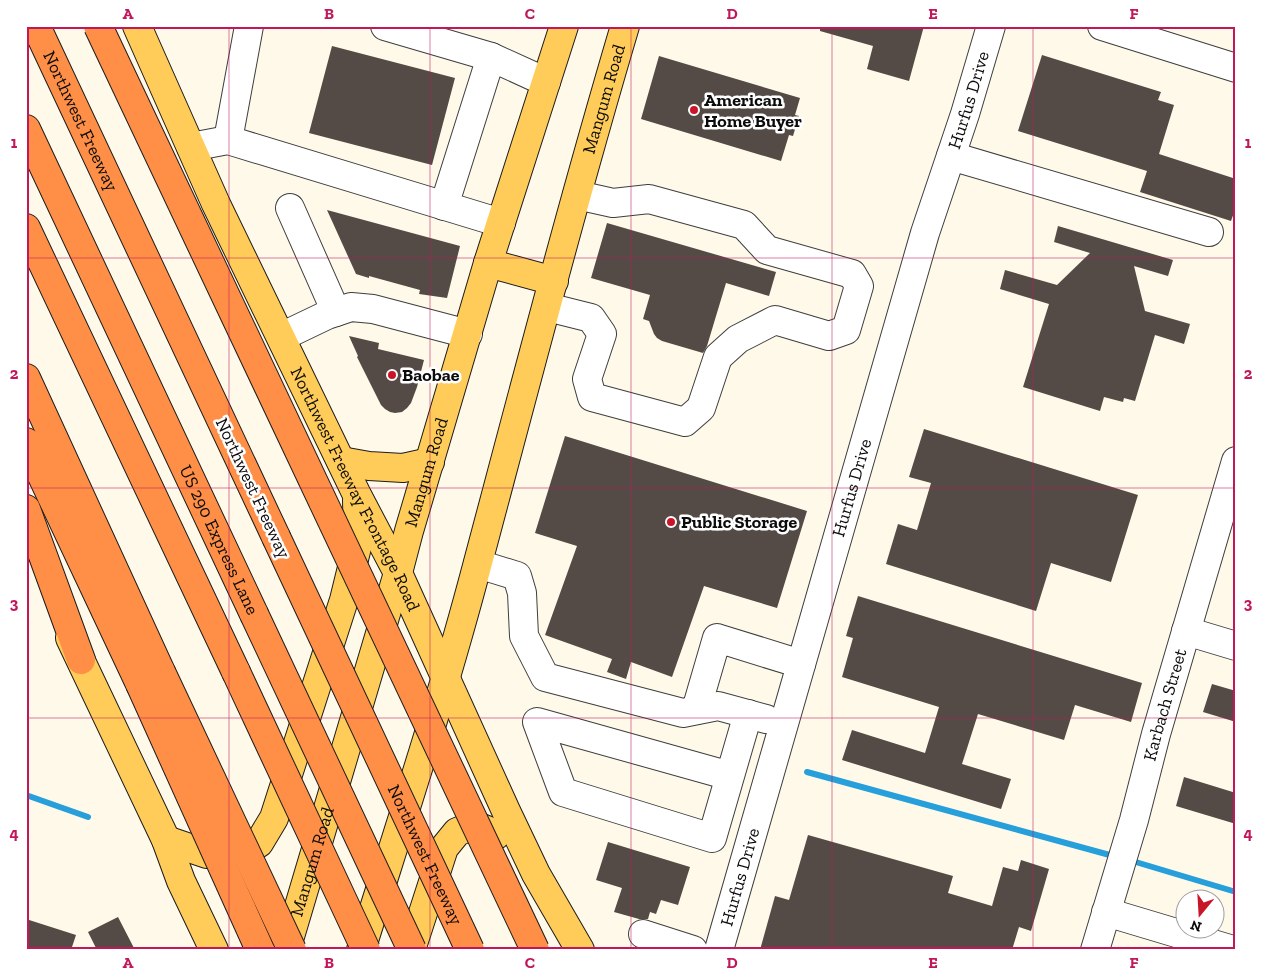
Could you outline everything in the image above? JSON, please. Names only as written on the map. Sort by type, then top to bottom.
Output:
[{"type":"highway","name":"Northwest Freeway","points":[[36,26],[470,950]]},
{"type":"highway","points":[[98,26],[535,950]]},
{"type":"highway","name":"US 290 Express Lane","points":[[26,130],[411,950]]},
{"type":"highway","points":[[26,228],[366,950]]},
{"type":"highway","points":[[26,378],[161,672],[292,950]]},
{"type":"highway","points":[[26,442],[140,684],[260,950]]},
{"type":"highway","points":[[26,509],[81,660]]},
{"type":"main road","name":"Mangum Road","points":[[286,950],[488,264],[564,26]]},
{"type":"main road","name":"Mangum Road","points":[[361,950],[446,678],[592,137],[625,26]]},
{"type":"main road","name":"Northwest Freeway Frontage Road","points":[[142,28],[216,204],[357,495],[398,573],[536,874],[580,950]]},
{"type":"main road","points":[[488,264],[550,294]]},
{"type":"main road","points":[[341,461],[369,466],[402,468],[430,462]]},
{"type":"main road","points":[[166,840],[207,854],[240,854],[259,843],[274,818],[344,600],[358,543],[357,495]]},
{"type":"main road","points":[[26,550],[81,660],[166,840],[181,881],[214,950]]},
{"type":"main road","points":[[411,950],[444,848],[457,832],[474,825],[489,831],[500,838],[536,874]]},
{"type":"street","points":[[228,140],[248,26]]},
{"type":"street","points":[[385,26],[491,57],[546,82]]},
{"type":"street","name":"Hurfus Drive","points":[[719,950],[925,234],[965,114],[991,26]]},
{"type":"street","points":[[1102,26],[1236,68]]},
{"type":"street","points":[[444,206],[491,57]]},
{"type":"street","points":[[191,147],[228,140],[501,223]]},
{"type":"street","points":[[951,156],[1209,232]]},
{"type":"street","points":[[550,294],[590,318],[602,334],[587,379],[592,397],[685,422],[701,408],[718,357],[738,339],[775,320],[829,336],[846,330],[859,286],[852,274],[768,250],[744,225],[650,199],[613,203],[577,196]]},
{"type":"street","points":[[290,208],[336,312]]},
{"type":"street","points":[[281,337],[351,307],[373,309],[468,334]]},
{"type":"street","name":"Karbach Street","points":[[1095,950],[1186,631],[1232,492],[1236,461]]},
{"type":"street","points":[[478,564],[516,576],[522,593],[524,636],[545,677],[682,713],[718,706],[784,724]]},
{"type":"street","points":[[1186,631],[1236,646]]},
{"type":"street","points":[[696,710],[717,638],[801,664]]},
{"type":"street","points":[[730,776],[537,722],[563,792],[712,838],[730,776],[748,714]]},
{"type":"street","points":[[1106,912],[1234,950]]},
{"type":"street","points":[[643,934],[693,950]]},
{"type":"building","points":[[820,26],[924,26],[909,81],[867,69],[873,46],[820,31]]},
{"type":"building","points":[[332,46],[455,78],[432,165],[309,133]]},
{"type":"building","points":[[1042,55],[1161,92],[1158,100],[1174,105],[1159,154],[1236,179],[1236,207],[1231,221],[1140,192],[1147,171],[1018,131]]},
{"type":"building","points":[[659,56],[800,98],[795,115],[799,116],[793,136],[789,135],[781,161],[641,119]]},
{"type":"building","points":[[327,210],[460,246],[447,298],[419,294],[420,290],[356,274]]},
{"type":"building","points":[[607,223],[776,272],[769,296],[726,283],[707,346],[703,353],[662,341],[654,334],[649,321],[643,319],[650,295],[591,278]]},
{"type":"building","points":[[1058,226],[1173,260],[1168,276],[1134,266],[1145,311],[1190,324],[1184,344],[1155,335],[1135,401],[1124,398],[1123,402],[1104,397],[1100,411],[1023,387],[1049,304],[1000,289],[1005,270],[1057,285],[1090,253],[1054,242]]},
{"type":"building","points":[[349,336],[379,343],[378,349],[424,360],[411,403],[402,412],[390,412],[381,405],[357,357]]},
{"type":"building","points":[[924,429],[1138,495],[1111,582],[1051,563],[1036,611],[886,564],[898,524],[917,530],[931,483],[909,477]]},
{"type":"building","name":"Public Storage","points":[[565,436],[807,511],[777,608],[704,586],[672,677],[631,662],[626,679],[607,672],[612,659],[545,635],[577,546],[535,533]]},
{"type":"building","points":[[858,596],[1142,683],[1131,722],[1075,705],[1064,740],[978,714],[962,764],[1011,779],[1001,809],[842,760],[852,730],[925,753],[939,707],[842,677],[853,638],[846,636]]},
{"type":"building","points":[[1212,684],[1236,691],[1236,722],[1203,712]]},
{"type":"building","points":[[1184,777],[1236,793],[1236,824],[1176,806]]},
{"type":"building","points":[[808,835],[953,876],[948,893],[992,906],[1003,867],[1018,871],[1021,860],[1049,869],[1031,931],[1019,927],[1012,950],[760,950],[775,896],[789,900]]},
{"type":"building","points":[[608,842],[690,867],[678,905],[661,900],[656,914],[650,912],[648,919],[639,919],[614,912],[622,888],[596,880]]},
{"type":"building","points":[[118,917],[135,950],[97,950],[88,932]]},
{"type":"building","points":[[26,919],[76,935],[71,950],[26,950]]},
{"type":"waterway","points":[[807,772],[1117,857]]},
{"type":"waterway","points":[[26,795],[88,817]]},
{"type":"waterway","points":[[1129,860],[1236,892]]},
{"type":"place","name":"American Home Buyer","points":[[694,110]]},
{"type":"place","name":"Baobae","points":[[392,375]]},
{"type":"place","name":"Public Storage","points":[[671,522]]}]
